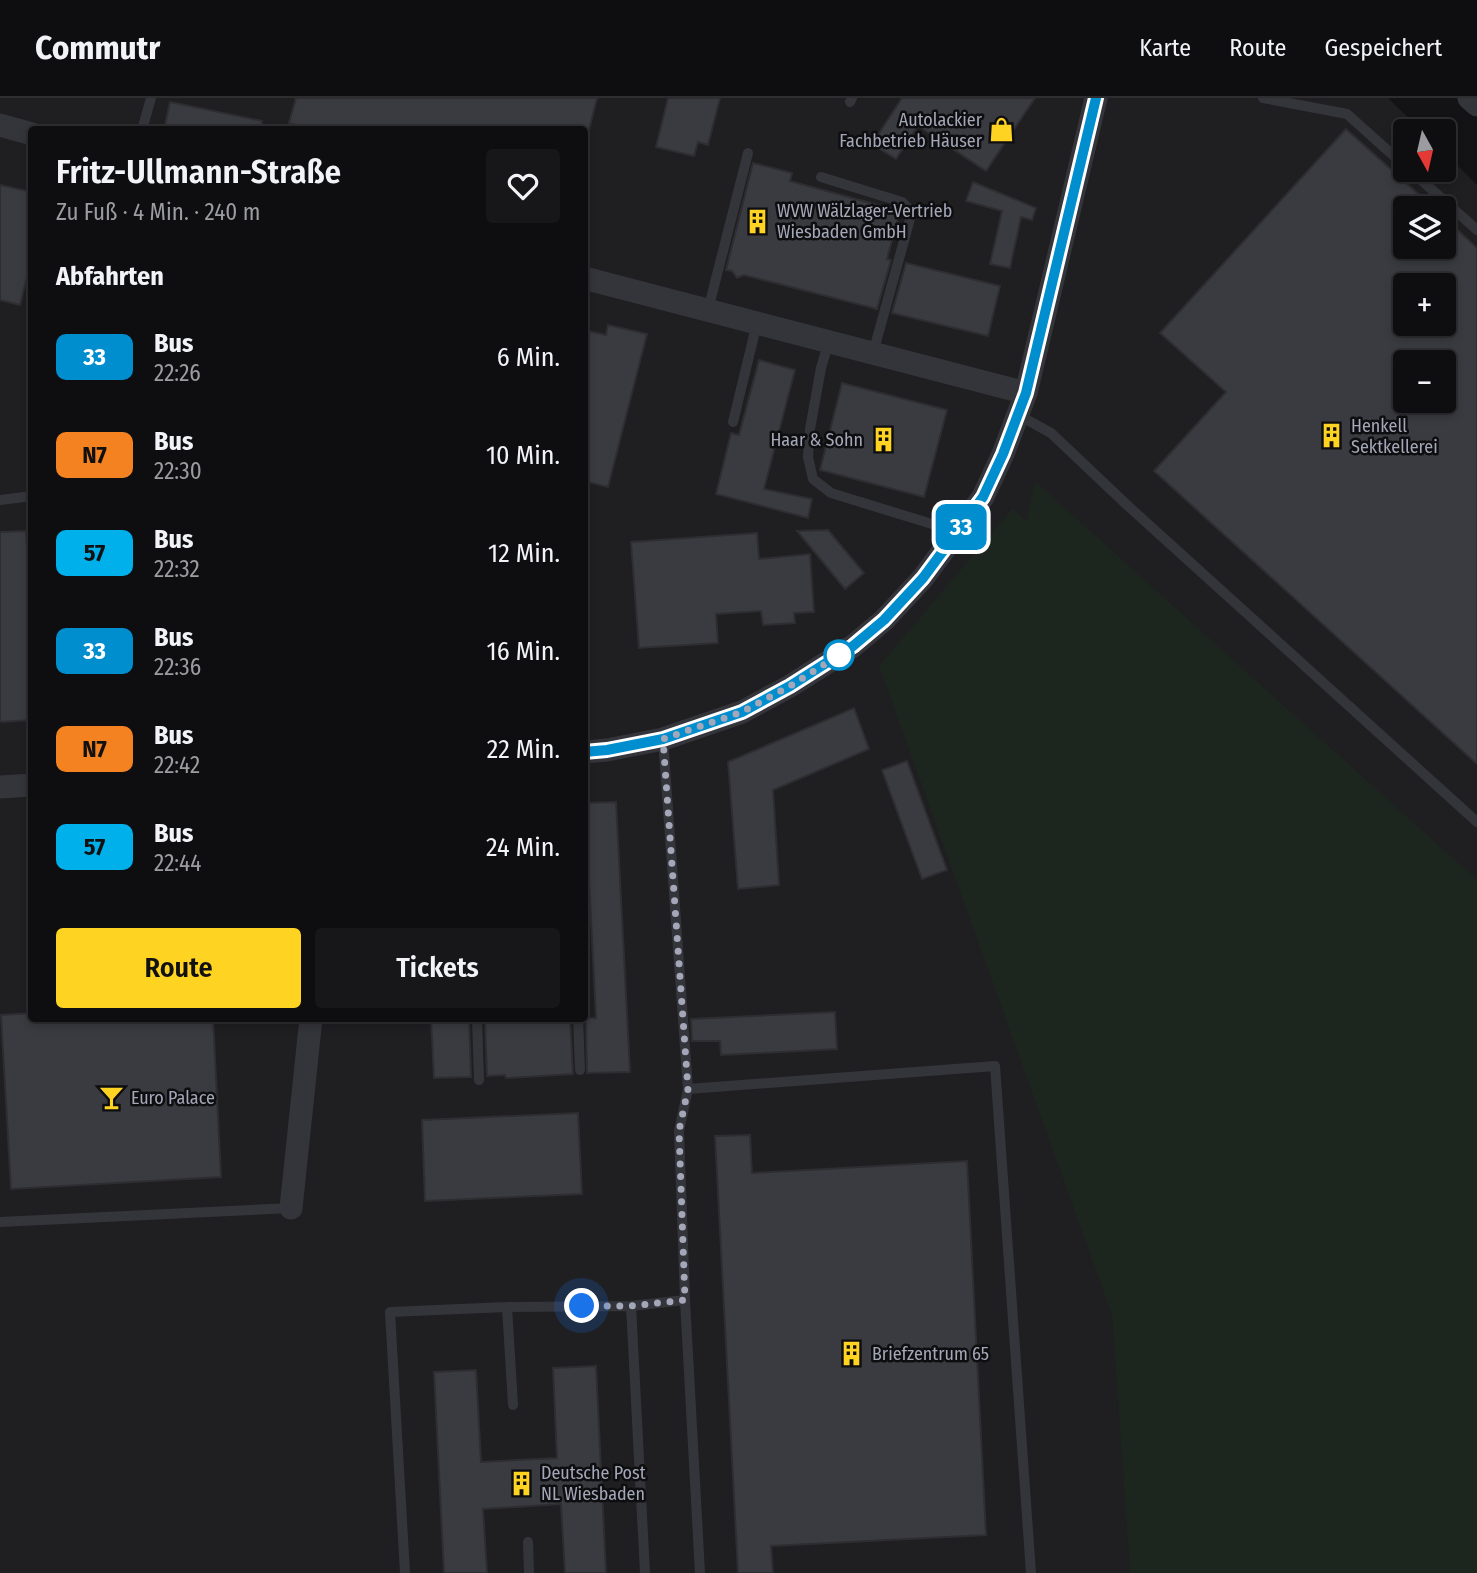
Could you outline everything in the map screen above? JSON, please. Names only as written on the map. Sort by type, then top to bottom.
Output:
[{"type":"street","points":[[588,752],[663,739],[742,712],[790,686],[853,646],[884,620],[923,578],[983,497],[1026,393],[1096,98]]},
{"type":"street","points":[[1469,98],[1477,105]]},
{"type":"street","points":[[0,125],[28,133]]},
{"type":"street","points":[[588,279],[1026,393]]},
{"type":"street","points":[[0,787],[28,785]]},
{"type":"street","points":[[291,1208],[311,1022]]},
{"type":"lane","points":[[143,126],[150,98]]},
{"type":"lane","points":[[1263,98],[1348,114],[1393,155]]},
{"type":"lane","points":[[708,310],[748,153]]},
{"type":"lane","points":[[821,177],[902,202],[909,209],[910,219],[873,353]]},
{"type":"lane","points":[[1423,182],[1477,230]]},
{"type":"lane","points":[[733,422],[757,323]]},
{"type":"lane","points":[[829,341],[821,368],[810,429],[808,457],[813,478],[831,493],[958,531]]},
{"type":"lane","points":[[1018,415],[1051,433],[1477,822]]},
{"type":"lane","points":[[0,500],[28,496]]},
{"type":"lane","points":[[663,739],[688,1089],[679,1131],[700,1573]]},
{"type":"lane","points":[[477,1022],[479,1080]]},
{"type":"lane","points":[[578,1022],[580,1070]]},
{"type":"lane","points":[[688,1089],[995,1066],[1031,1573]]},
{"type":"lane","points":[[0,1222],[291,1208]]},
{"type":"lane","points":[[405,1573],[390,1312],[631,1306],[685,1300]]},
{"type":"lane","points":[[631,1306],[645,1573]]},
{"type":"lane","points":[[507,1307],[513,1405]]},
{"type":"lane","points":[[528,1542],[529,1573]]},
{"type":"shaded area","points":[[0,98],[1388,98],[1410,119],[1393,119],[1393,182],[1456,182],[1456,164],[1477,185],[1477,1397],[1276,1573],[0,1573]]},
{"type":"shaded area","points":[[1035,481],[1477,880],[1477,1573],[1130,1573],[1112,1315],[879,666],[1013,508],[1026,522]]},
{"type":"building","points":[[296,98],[597,98],[589,130],[588,126],[300,126],[289,123]]},
{"type":"building","points":[[668,98],[720,98],[708,145],[698,142],[694,156],[656,147]]},
{"type":"building","points":[[902,98],[1035,98],[986,171],[918,126],[896,159],[872,144]]},
{"type":"building","points":[[170,102],[262,121],[261,126],[165,126]]},
{"type":"building","name":"Henkell Sektkellerei","points":[[1346,129],[1393,171],[1393,182],[1405,182],[1421,196],[1393,196],[1393,259],[1456,259],[1456,228],[1477,248],[1477,764],[1154,471],[1226,392],[1160,333]]},
{"type":"building","points":[[753,163],[792,173],[790,181],[900,211],[887,259],[891,260],[877,309],[744,275],[737,278],[732,271],[726,270]]},
{"type":"building","points":[[973,182],[1036,208],[1032,220],[1021,217],[1010,268],[990,264],[1002,211],[966,201]]},
{"type":"building","points":[[0,185],[28,191],[28,273],[20,305],[0,300]]},
{"type":"building","points":[[906,263],[1000,286],[988,336],[892,313]]},
{"type":"building","points":[[608,325],[647,334],[608,487],[588,482],[588,331],[606,335]]},
{"type":"building","points":[[759,360],[795,370],[764,489],[812,499],[808,518],[716,494],[731,433],[739,435]]},
{"type":"building","name":"Haar & Sohn","points":[[842,383],[947,410],[924,497],[820,470]]},
{"type":"building","points":[[828,530],[864,573],[845,589],[797,531]]},
{"type":"building","points":[[26,531],[28,720],[0,722],[0,532]]},
{"type":"building","points":[[757,533],[759,559],[810,554],[814,612],[794,613],[795,623],[763,625],[761,611],[716,614],[718,643],[639,648],[631,542]]},
{"type":"building","points":[[854,708],[869,749],[773,790],[779,885],[738,889],[728,762]]},
{"type":"building","points":[[907,761],[947,870],[922,879],[882,770]]},
{"type":"building","points":[[616,802],[630,1072],[587,1073],[586,1022],[588,1018],[596,1018],[588,862],[588,803]]},
{"type":"building","points":[[835,1012],[837,1049],[721,1055],[720,1041],[692,1041],[691,1019]]},
{"type":"building","name":"Euro Palace","points":[[28,1013],[28,1022],[213,1022],[221,1177],[11,1189],[1,1015]]},
{"type":"building","points":[[431,1022],[469,1022],[471,1077],[434,1078]]},
{"type":"building","points":[[485,1022],[570,1022],[573,1074],[506,1078],[505,1075],[487,1076]]},
{"type":"building","points":[[578,1113],[582,1194],[425,1201],[422,1120]]},
{"type":"building","name":"Briefzentrum 65","points":[[750,1135],[752,1173],[967,1161],[986,1535],[771,1546],[773,1573],[738,1573],[715,1136]]},
{"type":"building","name":"Deutsche Post NL Wiesbaden","points":[[596,1366],[606,1573],[565,1573],[561,1504],[483,1509],[487,1573],[444,1573],[434,1372],[476,1370],[481,1462],[557,1458],[553,1368]]},
{"type":"bus line","name":"33","points":[[588,752],[663,739],[742,712],[790,686],[853,646],[884,620],[923,578],[983,497],[1026,393],[1096,98]]},
{"type":"place","name":"Autolackier Fachbetrieb Häuser","points":[[1002,130]]},
{"type":"place","name":"WVW Wälzlager-Vertrieb Wiesbaden GmbH","points":[[757,221]]},
{"type":"place","name":"Henkell Sektkellerei","points":[[1331,436]]},
{"type":"place","name":"Haar & Sohn","points":[[883,440]]},
{"type":"place","name":"Euro Palace","points":[[111,1098]]},
{"type":"place","name":"Briefzentrum 65","points":[[852,1354]]},
{"type":"place","name":"Deutsche Post NL Wiesbaden","points":[[521,1483]]},
{"type":"route","points":[[582,1306],[631,1306],[685,1300],[679,1131],[688,1089],[663,739],[742,712],[841,654],[839,655]]}]
